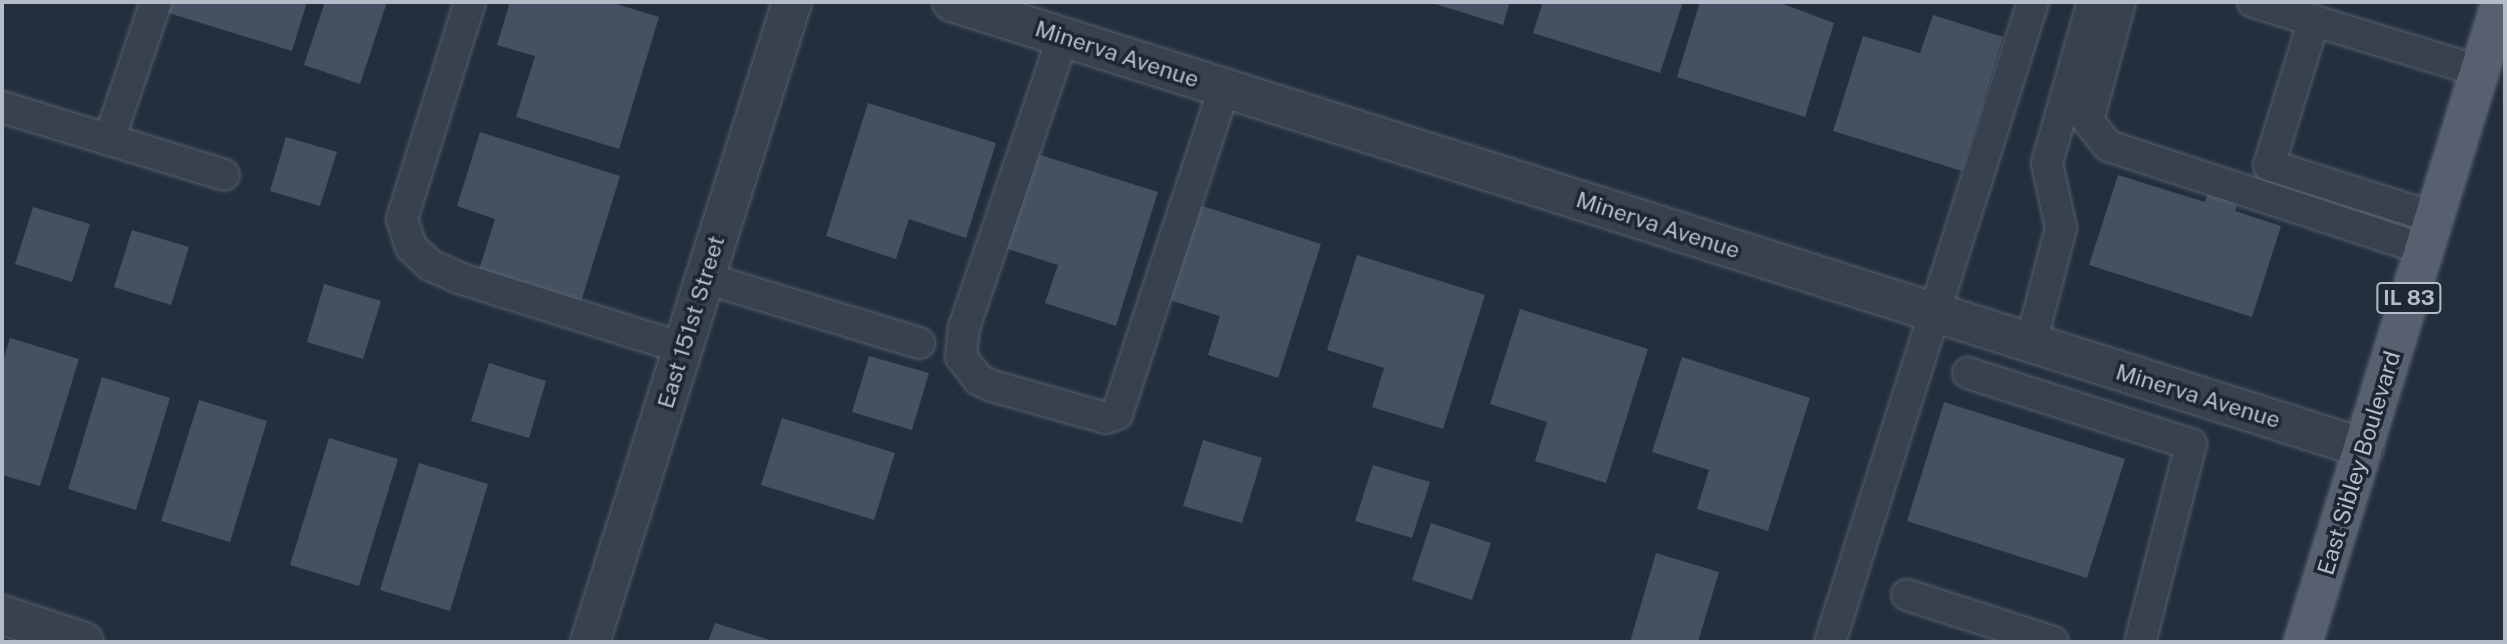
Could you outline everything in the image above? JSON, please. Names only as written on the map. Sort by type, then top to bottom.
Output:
[{"type":"main road","name":"East Sibley Boulevard","points":[[2303,642],[2501,2]]},
{"type":"street","name":"East 151st Street","points":[[590,642],[792,2]]},
{"type":"street","name":"Minerva Avenue","points":[[951,2],[2364,447]]},
{"type":"street","points":[[2,615],[83,642]]},
{"type":"lane","points":[[109,140],[156,2]]},
{"type":"lane","points":[[470,2],[402,219],[411,247],[430,265],[459,278],[683,348]]},
{"type":"lane","points":[[1830,642],[2033,2]]},
{"type":"lane","points":[[2031,343],[2061,228],[2047,163],[2093,2]]},
{"type":"lane","points":[[2120,2],[2088,121],[2108,146],[2430,233]]},
{"type":"lane","points":[[2253,2],[2480,71]]},
{"type":"lane","points":[[2314,20],[2269,165],[2430,233]]},
{"type":"lane","points":[[1062,37],[964,327],[961,357],[966,368],[992,386],[1106,418],[1117,414],[1224,88]]},
{"type":"lane","points":[[2,107],[224,175]]},
{"type":"lane","points":[[705,278],[919,343]]},
{"type":"lane","points":[[1968,373],[2191,444],[2140,642]]},
{"type":"lane","points":[[1907,595],[2053,642]]},
{"type":"building","points":[[161,2],[307,2],[292,51],[159,10]]},
{"type":"building","points":[[325,2],[387,2],[360,84],[304,65]]},
{"type":"building","points":[[510,2],[610,2],[659,17],[619,149],[516,117],[535,56],[497,45]]},
{"type":"building","points":[[1429,2],[1510,2],[1503,25]]},
{"type":"building","points":[[1543,2],[1683,2],[1660,73],[1533,33]]},
{"type":"building","points":[[1700,2],[1778,2],[1834,23],[1805,117],[1677,77]]},
{"type":"building","points":[[1933,15],[2003,37],[1962,171],[1833,131],[1863,36],[1920,53]]},
{"type":"building","points":[[868,103],[996,143],[966,238],[909,219],[896,259],[826,236]]},
{"type":"building","points":[[480,132],[620,176],[580,305],[478,273],[495,219],[457,206]]},
{"type":"building","points":[[286,137],[337,152],[320,206],[270,191]]},
{"type":"building","points":[[1031,152],[1158,192],[1116,326],[1045,303],[1058,265],[1001,247]]},
{"type":"building","points":[[2216,169],[2245,179],[2235,211],[2281,226],[2252,317],[2089,265],[2118,175],[2205,202]]},
{"type":"building","points":[[1193,203],[1321,244],[1278,378],[1208,355],[1220,316],[1163,298]]},
{"type":"building","points":[[33,207],[90,224],[72,282],[15,264]]},
{"type":"building","points":[[132,230],[189,247],[171,305],[114,287]]},
{"type":"building","points":[[1357,255],[1485,295],[1443,429],[1372,407],[1384,368],[1327,350]]},
{"type":"building","points":[[324,284],[381,301],[363,359],[307,342]]},
{"type":"building","points":[[1520,309],[1648,349],[1606,483],[1535,461],[1547,422],[1490,404]]},
{"type":"building","points":[[10,338],[79,359],[40,486],[2,475],[2,364]]},
{"type":"building","points":[[869,356],[929,373],[912,430],[852,412]]},
{"type":"building","points":[[1682,357],[1810,398],[1768,531],[1697,509],[1709,470],[1652,452]]},
{"type":"building","points":[[489,363],[546,381],[529,438],[471,421]]},
{"type":"building","points":[[102,377],[170,398],[136,510],[68,489]]},
{"type":"building","points":[[199,400],[267,421],[230,542],[161,521]]},
{"type":"building","points":[[1944,402],[2125,459],[2087,578],[1907,521]]},
{"type":"building","points":[[782,418],[895,453],[874,520],[761,485]]},
{"type":"building","points":[[329,438],[398,459],[359,586],[290,565]]},
{"type":"building","points":[[1203,440],[1262,458],[1242,523],[1183,506]]},
{"type":"building","points":[[419,463],[488,484],[450,611],[380,590]]},
{"type":"building","points":[[1373,465],[1430,482],[1412,538],[1355,521]]},
{"type":"building","points":[[1431,523],[1491,543],[1472,600],[1412,580]]},
{"type":"building","points":[[1656,553],[1719,572],[1698,642],[1630,642]]},
{"type":"building","points":[[715,623],[776,642],[708,642]]}]
